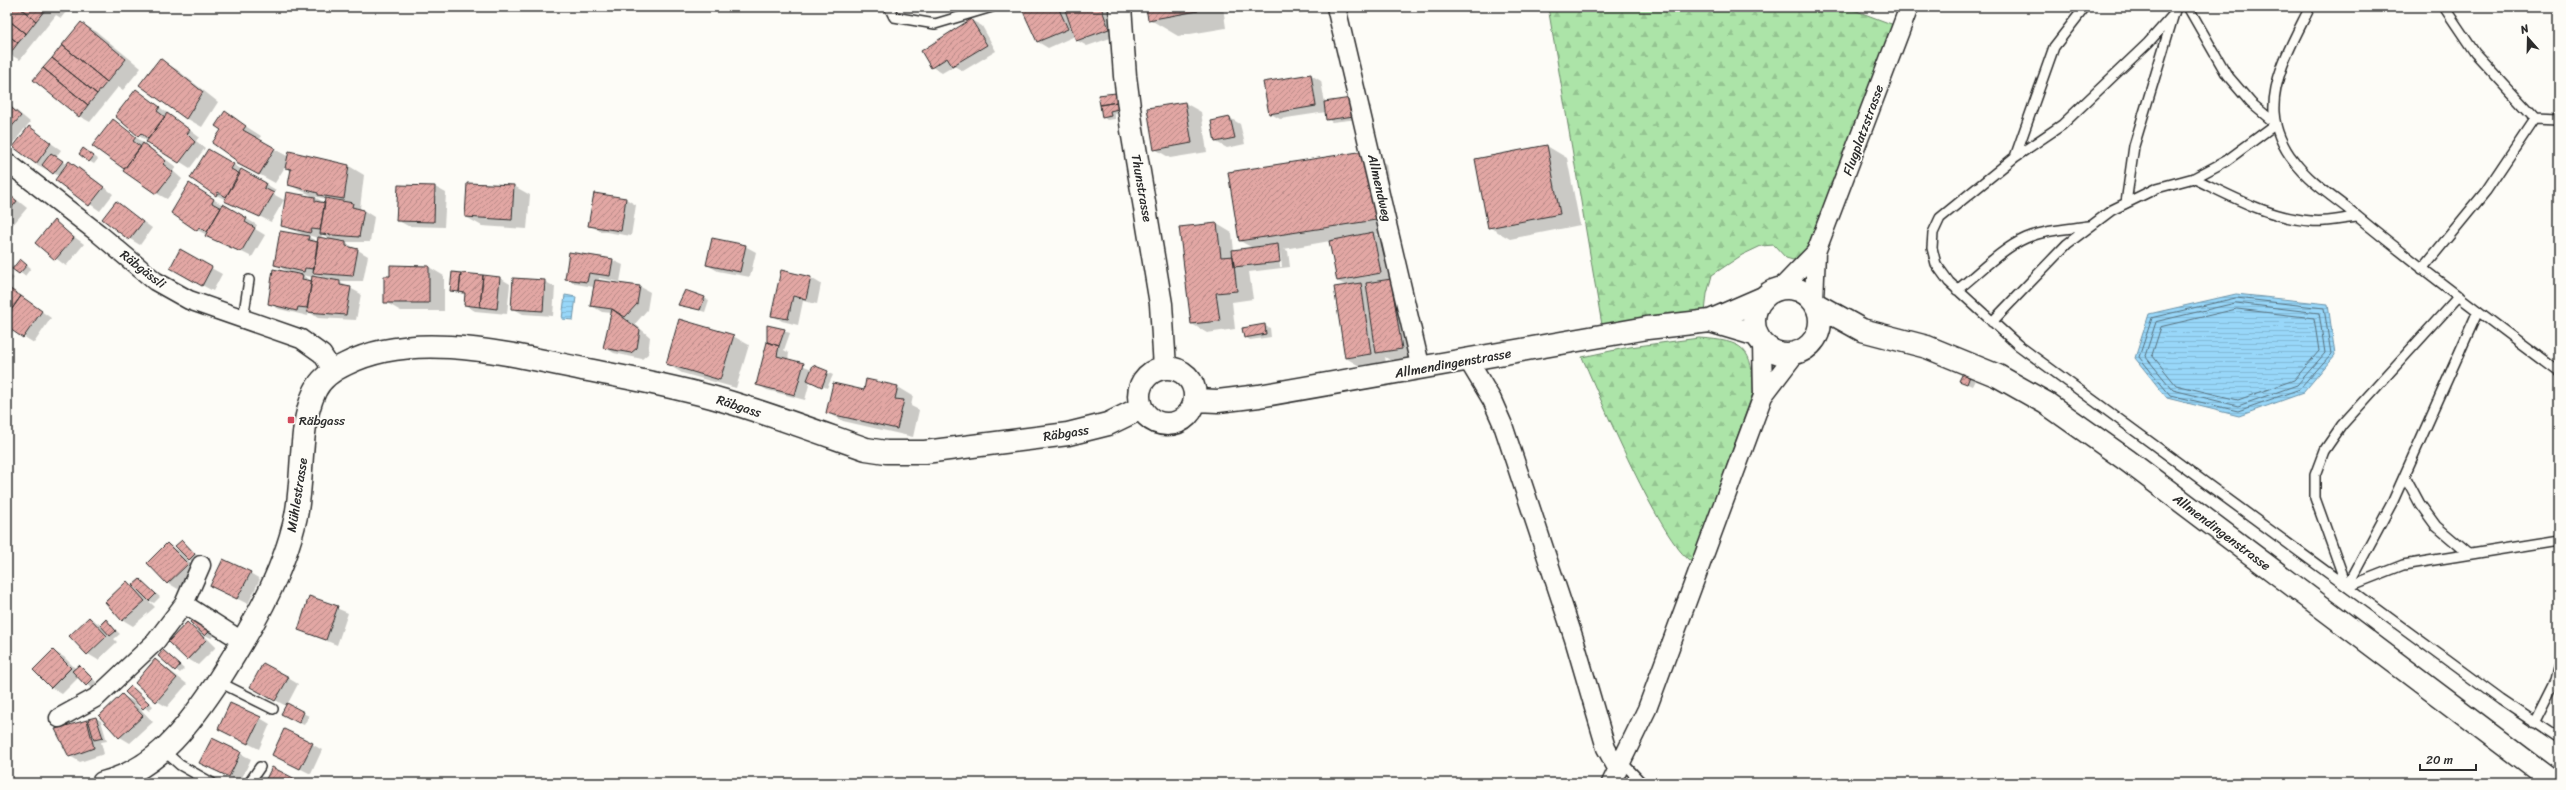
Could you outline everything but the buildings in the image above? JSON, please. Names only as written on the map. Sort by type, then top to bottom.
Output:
[{"type":"street","name":"Thunstrasse","points":[[1120,7],[1125,76],[1132,130],[1161,304],[1165,368]]},
{"type":"street","name":"Allmendweg","points":[[1336,7],[1421,369]]},
{"type":"street","name":"Flugplatzstrasse","points":[[1815,303],[1816,252],[1908,7]]},
{"type":"street","name":"Räbgässli","points":[[7,162],[98,233],[155,281],[189,300],[312,345],[322,354],[333,371]]},
{"type":"street","name":"Flugplatzstrasse","points":[[1772,293],[1816,252]]},
{"type":"street","points":[[1617,772],[1647,709],[1762,396],[1795,354],[1816,340],[1821,322],[1815,303],[1798,290],[1772,293],[1754,319],[1759,339],[1762,396]]},
{"type":"street","name":"Allmendingenstrasse","points":[[1194,400],[1241,398],[1421,369],[1647,328],[1710,321],[1772,293]]},
{"type":"street","name":"Allmendingenstrasse","points":[[1815,303],[1862,330],[1904,340],[1950,356],[1998,376],[2046,403],[2134,466],[2555,783]]},
{"type":"street","name":"Allmendingenstrasse","points":[[1710,321],[1759,339]]},
{"type":"street","name":"Allmendingenstrasse","points":[[1816,340],[1837,333],[1862,330]]},
{"type":"street","points":[[1759,339],[1778,353],[1795,354]]},
{"type":"street","name":"Räbgass","points":[[333,371],[358,358],[384,351],[422,347],[468,347],[676,387],[722,400],[866,449],[886,452],[925,452],[1068,434],[1108,424],[1141,408]]},
{"type":"street","points":[[1468,360],[1492,400],[1503,425],[1576,646],[1606,748],[1617,772]]},
{"type":"street","points":[[1165,368],[1174,369],[1190,380],[1194,389],[1194,400],[1188,415],[1172,424],[1154,421],[1141,408],[1138,400],[1142,382],[1156,370],[1165,368]]},
{"type":"street","name":"Mühlestrasse","points":[[103,783],[140,768],[164,751],[184,731],[242,641],[270,588],[291,538],[297,514],[310,404],[315,390],[333,371]]},
{"type":"street","points":[[59,718],[97,697],[156,641],[184,604],[201,565]]},
{"type":"street","points":[[184,604],[242,641]]},
{"type":"lane","points":[[889,7],[894,17],[935,24],[992,7]]},
{"type":"lane","points":[[2015,157],[2054,47],[2085,7]]},
{"type":"lane","points":[[2188,7],[2227,75],[2251,103],[2276,124]]},
{"type":"lane","points":[[2310,7],[2279,77],[2274,97],[2276,124],[2283,144],[2294,162],[2311,179],[2422,269],[2559,372]]},
{"type":"lane","points":[[2444,7],[2475,53],[2535,118],[2559,119]]},
{"type":"lane","points":[[2174,11],[2148,43],[2062,125],[2015,157],[1940,218],[1933,233],[1932,248],[1936,264],[1957,290],[2018,345],[2347,587],[2534,723],[2559,739]]},
{"type":"lane","points":[[2126,203],[2134,146],[2174,11]]},
{"type":"lane","points":[[2422,269],[2486,192],[2535,118]]},
{"type":"lane","points":[[1992,322],[2067,244],[2112,210],[2158,188],[2193,178],[2226,161],[2276,124]]},
{"type":"lane","points":[[2193,178],[2263,211],[2288,219],[2314,222],[2358,217]]},
{"type":"lane","points":[[1957,290],[2012,246],[2025,238],[2044,232],[2091,226]]},
{"type":"lane","points":[[243,319],[250,280]]},
{"type":"lane","points":[[2347,587],[2315,498],[2315,476],[2324,451],[2342,425],[2459,296]]},
{"type":"lane","points":[[2347,587],[2405,476],[2478,311]]},
{"type":"lane","points":[[2405,476],[2420,504],[2436,526],[2469,554]]},
{"type":"lane","points":[[2347,587],[2403,565],[2559,540]]},
{"type":"lane","points":[[2534,723],[2555,681],[2559,664]]},
{"type":"lane","points":[[217,681],[273,709]]},
{"type":"lane","points":[[164,751],[180,765],[212,783]]},
{"type":"lane","points":[[249,783],[260,767]]},
{"type":"lane","points":[[1617,772],[1642,783]]},
{"type":"green space","points":[[1548,7],[1846,7],[1894,25],[1805,253],[1793,260],[1786,258],[1774,245],[1761,246],[1742,255],[1712,275],[1707,294],[1705,312],[1602,325]]},
{"type":"green space","points":[[1699,338],[1726,341],[1743,349],[1748,356],[1751,365],[1753,393],[1692,562],[1679,550],[1664,528],[1648,499],[1616,434],[1582,357],[1630,347]]},
{"type":"water","points":[[2236,294],[2328,304],[2335,355],[2303,393],[2239,416],[2167,398],[2135,358],[2149,314]]},
{"type":"water","points":[[565,295],[576,297],[573,320],[562,319]]},
{"type":"place","name":"Räbgass","points":[[291,420]]}]
